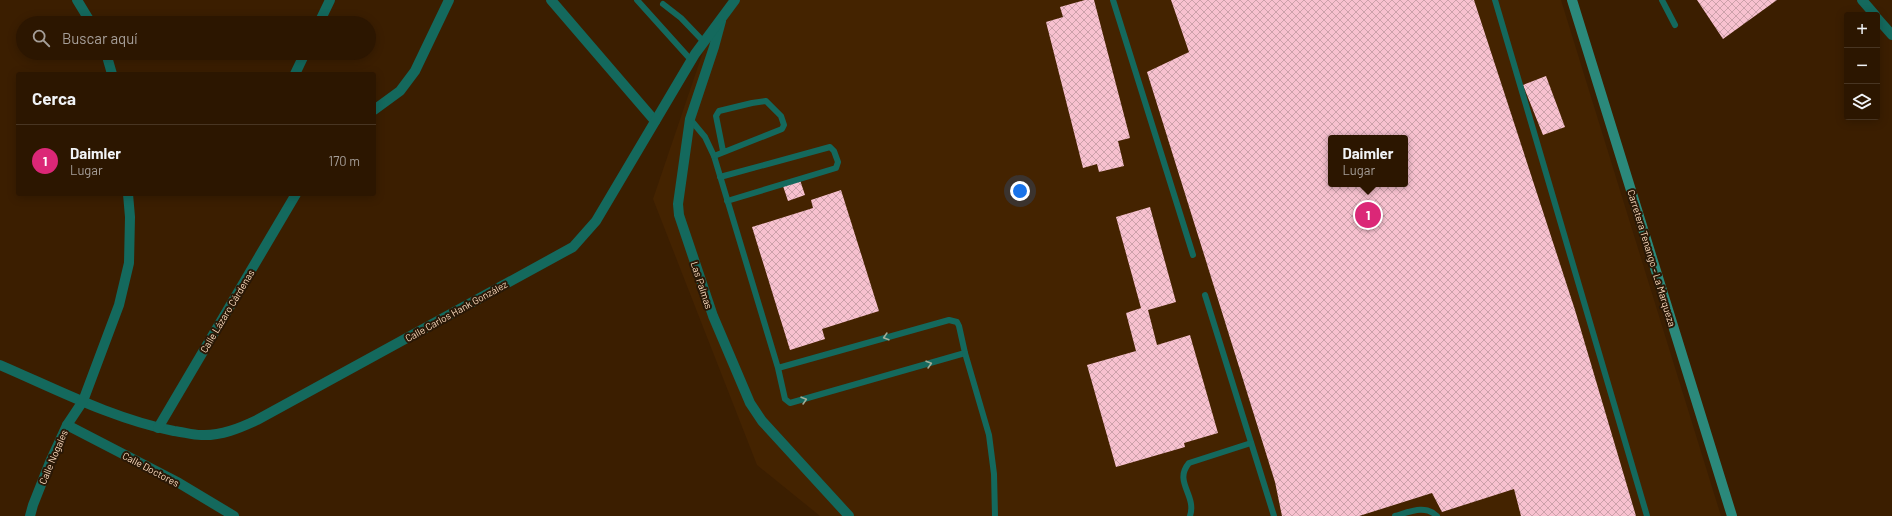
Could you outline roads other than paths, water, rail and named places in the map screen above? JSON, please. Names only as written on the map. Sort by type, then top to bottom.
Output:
[{"type":"main road","name":"Carretera Tenango - La Marqueza","points":[[1572,0],[1732,516]]},
{"type":"street","points":[[322,16],[330,0]]},
{"type":"street","points":[[376,109],[400,91],[415,71],[449,0]]},
{"type":"street","points":[[551,0],[655,122]]},
{"type":"street","points":[[722,17],[735,0]]},
{"type":"street","points":[[1862,0],[1872,12]]},
{"type":"street","points":[[81,2],[88,16]]},
{"type":"street","name":"Calle Carlos Hank González","points":[[0,365],[83,401],[131,420],[158,428],[202,436],[230,432],[257,420],[574,247],[596,221],[691,60],[703,41],[722,17]]},
{"type":"street","name":"Las Palmas","points":[[722,17],[714,47],[690,119],[678,210],[713,316],[750,403],[762,422],[849,516]]},
{"type":"street","points":[[1880,21],[1892,35]]},
{"type":"street","points":[[108,60],[111,72]]},
{"type":"street","points":[[296,72],[302,60]]},
{"type":"street","name":"Calle Nogales","points":[[30,516],[50,462],[67,425],[83,401],[119,305],[129,263],[130,218],[128,196]]},
{"type":"street","name":"Calle Lázaro Cárdenas","points":[[158,428],[295,196]]},
{"type":"street","name":"Calle Doctores","points":[[67,425],[179,483],[234,516]]},
{"type":"lane","points":[[637,0],[691,60]]},
{"type":"lane","points":[[1113,0],[1193,255]]},
{"type":"lane","points":[[1495,0],[1647,516]]},
{"type":"lane","points":[[1662,0],[1675,25]]},
{"type":"lane","points":[[663,4],[681,18],[703,41]]},
{"type":"lane","points":[[714,156],[723,151],[782,129],[784,125],[781,116],[766,101],[752,102],[719,111],[716,116],[723,151]]},
{"type":"lane","points":[[690,119],[705,137],[714,156],[778,368],[785,399],[792,404],[965,353]]},
{"type":"lane","points":[[720,178],[830,148],[834,151],[838,162],[836,168],[727,200]]},
{"type":"lane","points":[[1205,295],[1274,516]]},
{"type":"lane","points":[[778,368],[949,320],[957,322],[989,435],[994,474],[995,516]]},
{"type":"lane","points":[[1190,516],[1193,505],[1182,478],[1184,470],[1189,463],[1251,443]]},
{"type":"lane","points":[[1395,516],[1423,509],[1429,510],[1437,516]]},
{"type":"place","name":"Daimler","points":[[1368,215]]}]
